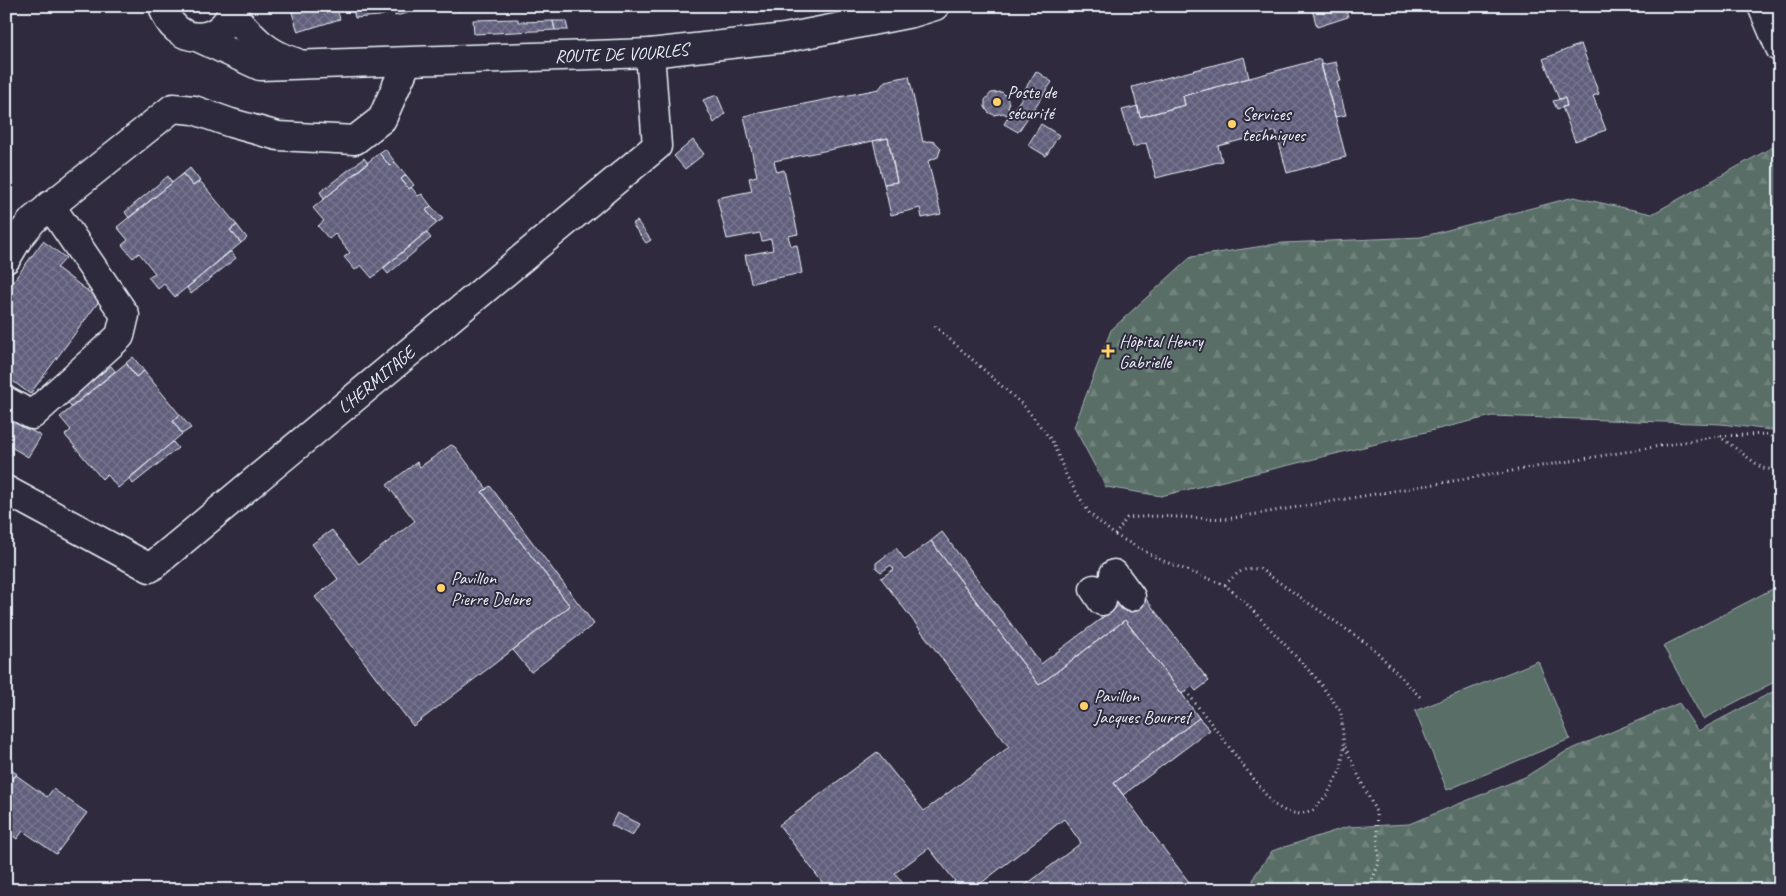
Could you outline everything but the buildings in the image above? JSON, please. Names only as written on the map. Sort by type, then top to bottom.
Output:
[{"type":"street","name":"ROUTE DE VOURLES","points":[[159,9],[169,23],[177,30],[197,37],[260,66],[650,53],[784,38],[912,13],[934,6]]},
{"type":"street","points":[[1762,6],[1780,48]]},
{"type":"street","name":"ROUTE DE VOURLES","points":[[233,10],[266,50],[283,58],[304,64]]},
{"type":"street","points":[[197,37],[208,36],[218,31],[226,24],[233,10]]},
{"type":"street","name":"L'HERMITAGE","points":[[6,490],[150,568],[657,146],[650,53]]},
{"type":"street","points":[[6,259],[33,220],[173,108],[194,110],[278,136],[355,140],[382,119],[407,62]]},
{"type":"street","points":[[6,400],[32,415],[120,336],[125,315],[50,205]]},
{"type":"street","points":[[1103,588],[1131,597]]},
{"type":"path","points":[[935,326],[1024,407],[1052,441],[1067,477],[1090,514],[1115,535],[1161,560],[1225,585],[1245,602],[1316,678],[1341,712],[1344,746],[1341,768],[1327,796],[1313,810],[1300,814],[1287,812],[1273,804],[1186,691]]},
{"type":"path","points":[[1115,535],[1127,518],[1154,516],[1227,519],[1719,436],[1767,434],[1780,442]]},
{"type":"path","points":[[1719,436],[1762,468],[1780,471]]},
{"type":"path","points":[[1225,585],[1238,573],[1248,568],[1260,569],[1373,648],[1421,698]]},
{"type":"path","points":[[1344,746],[1376,812],[1379,863],[1368,890]]},
{"type":"green space","points":[[1780,143],[1780,431],[1721,424],[1492,416],[1161,496],[1106,487],[1074,427],[1111,330],[1191,257],[1283,243],[1421,237],[1574,197],[1652,214]]},
{"type":"green space","points":[[1780,585],[1780,679],[1703,719],[1663,646]]},
{"type":"green space","points":[[1538,661],[1570,739],[1447,790],[1415,711]]},
{"type":"green space","points":[[1780,688],[1780,890],[1250,890],[1255,875],[1272,851],[1347,827],[1409,824],[1525,777],[1565,752],[1679,703],[1698,731]]},
{"type":"place","name":"Poste de sécurité","points":[[997,102]]},
{"type":"place","name":"Services techniques","points":[[1232,124]]},
{"type":"place","name":"Hôpital Henry Gabrielle","points":[[1108,351]]},
{"type":"place","name":"Pavillon Pierre Delore","points":[[441,588]]},
{"type":"place","name":"Pavillon Jacques Bourret","points":[[1084,706]]}]
